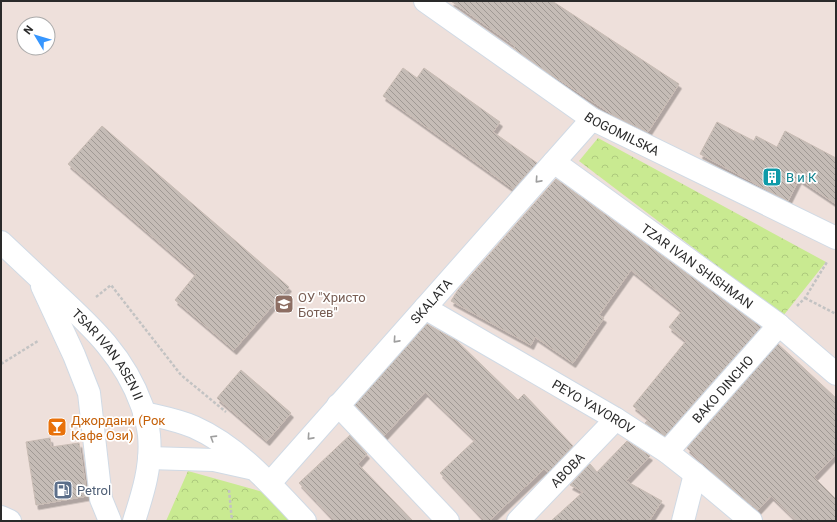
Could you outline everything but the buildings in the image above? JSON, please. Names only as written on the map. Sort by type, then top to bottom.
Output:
[{"type":"street","name":"BOGOMILSKA","points":[[424,1],[592,119],[836,238]]},
{"type":"street","name":"SKALATA","points":[[262,476],[338,406],[592,119]]},
{"type":"street","name":"TZAR IVAN SHISHMAN","points":[[554,162],[779,325],[836,374]]},
{"type":"street","name":"TSAR IVAN ASEN II","points":[[1,242],[77,312],[114,352],[123,364],[135,387],[144,412],[149,434],[149,458],[143,492],[134,521]]},
{"type":"street","points":[[37,276],[74,355],[89,393],[101,499],[110,521]]},
{"type":"street","name":"PEYO YAVOROV","points":[[425,308],[616,419],[667,452],[751,521]]},
{"type":"street","name":"BAKO DINCHO","points":[[667,452],[779,325]]},
{"type":"street","points":[[338,406],[448,521]]},
{"type":"street","points":[[144,412],[176,420],[194,427],[232,450],[262,476],[305,521]]},
{"type":"street","name":"ABOBA","points":[[518,521],[616,419]]},
{"type":"street","points":[[149,458],[214,460],[262,476]]},
{"type":"street","points":[[683,521],[695,474]]},
{"type":"street","points":[[1,517],[10,521]]},
{"type":"path","points":[[779,325],[805,298],[828,260]]},
{"type":"path","points":[[805,298],[836,314]]},
{"type":"green space","points":[[598,138],[826,262],[783,316],[579,161]]},
{"type":"green space","points":[[188,471],[270,494],[295,521],[166,521]]},
{"type":"place","name":"В и К","points":[[772,177]]},
{"type":"place","name":"ОУ \"Христо Ботев\"","points":[[284,304]]},
{"type":"place","name":"Джордани (Рок Кафе Ози)","points":[[57,427]]},
{"type":"place","name":"Petrol","points":[[63,490]]}]
